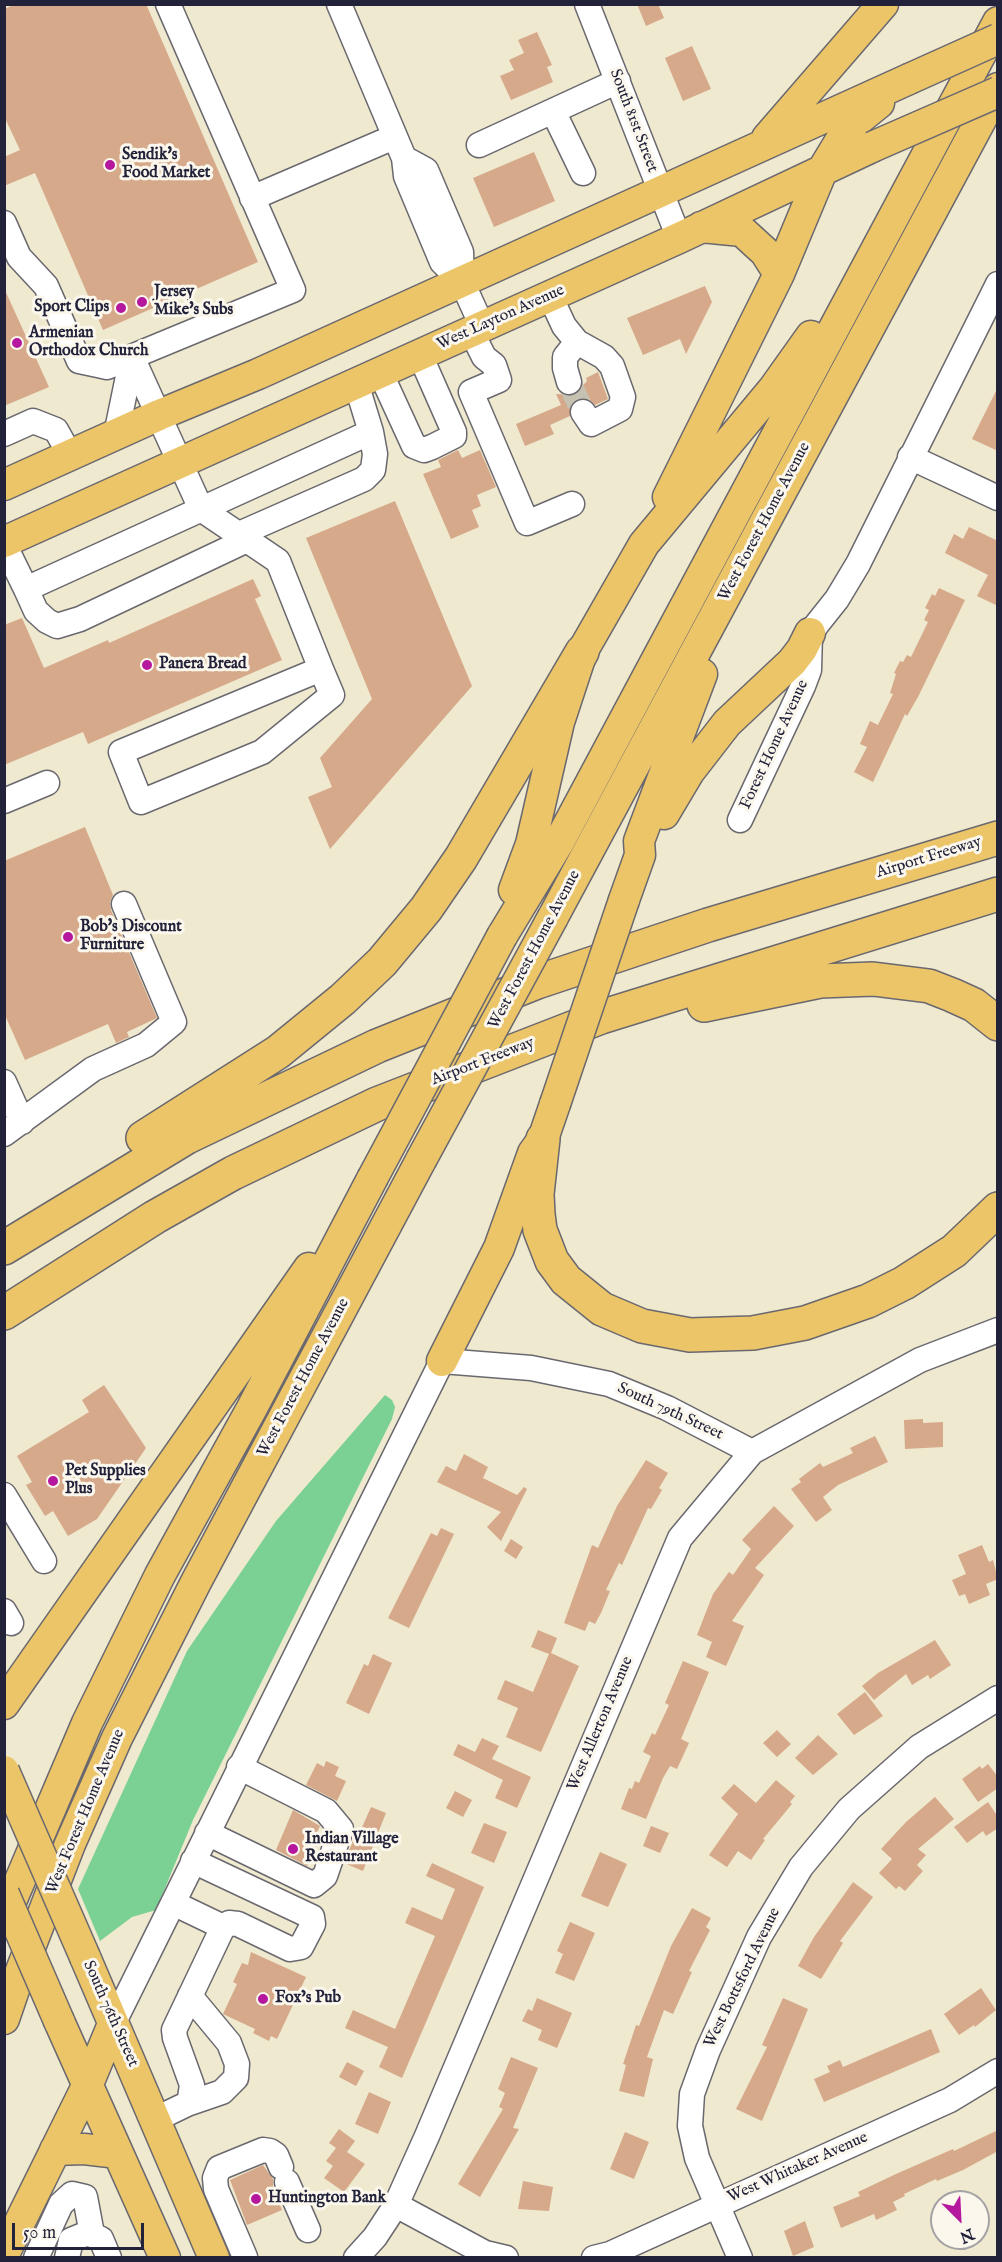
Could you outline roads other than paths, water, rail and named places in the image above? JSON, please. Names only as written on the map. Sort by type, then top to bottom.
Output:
[{"type":"highway","points":[[4,1243],[34,1207],[278,1052],[344,999],[382,962],[426,909],[492,810],[582,652]]},
{"type":"highway","name":"Airport Freeway","points":[[4,1248],[187,1137],[377,1046],[537,982],[708,926],[998,838]]},
{"type":"highway","name":"Airport Freeway","points":[[4,1313],[155,1217],[301,1138],[377,1104],[601,1017],[998,894]]},
{"type":"highway","points":[[601,1017],[657,1016],[791,986],[842,979],[873,979],[929,986],[974,1005],[998,1024]]},
{"type":"highway","points":[[543,1139],[537,1194],[540,1230],[552,1261],[561,1274],[602,1309],[642,1326],[690,1335],[753,1334],[805,1323],[868,1301],[904,1283],[954,1251],[998,1209]]},
{"type":"main road","points":[[759,146],[883,4]]},
{"type":"main road","name":"West Forest Home Avenue","points":[[4,1918],[87,1723],[155,1585],[252,1408],[502,936],[565,831],[842,309],[998,22]]},
{"type":"main road","points":[[4,485],[159,415],[258,374],[998,39]]},
{"type":"main road","points":[[502,936],[513,893],[531,844],[560,722],[582,652],[644,544],[779,274],[822,171],[848,128],[909,79]]},
{"type":"main road","name":"West Forest Home Avenue","points":[[4,2019],[16,1981],[70,1844],[117,1738],[196,1582],[998,90]]},
{"type":"main road","name":"West Layton Avenue","points":[[4,543],[690,233],[998,90]]},
{"type":"main road","points":[[690,233],[742,231],[765,252],[779,274]]},
{"type":"main road","points":[[644,544],[774,388],[816,329],[842,309]]},
{"type":"main road","points":[[640,855],[639,841],[705,668],[713,621]]},
{"type":"main road","points":[[442,1360],[499,1248],[532,1152],[543,1139],[640,855],[651,843],[664,814],[689,772],[727,723],[792,663],[810,633]]},
{"type":"main road","points":[[4,1704],[303,1276],[366,1190]]},
{"type":"main road","name":"South 76th Street","points":[[4,1771],[214,2258]]},
{"type":"main road","points":[[4,1894],[165,2258]]},
{"type":"main road","points":[[4,2254],[88,2084],[113,2024]]},
{"type":"main road","points":[[55,2150],[118,2153]]},
{"type":"street","points":[[4,223],[19,257],[46,285],[79,361],[107,367],[293,290],[168,4]]},
{"type":"street","points":[[339,4],[399,148],[426,170],[461,252],[462,282],[482,326],[500,380],[471,392],[527,523],[572,504]]},
{"type":"street","name":"South 81st Street","points":[[587,4],[660,193],[690,233]]},
{"type":"street","points":[[479,145],[618,81]]},
{"type":"street","points":[[553,111],[583,173]]},
{"type":"street","points":[[252,198],[399,148]]},
{"type":"street","points":[[810,633],[837,599],[858,564],[998,284]]},
{"type":"street","points":[[550,296],[564,326],[577,342],[604,357],[612,366],[623,397],[620,409],[591,423],[583,412]]},
{"type":"street","points":[[569,382],[565,357],[577,342]]},
{"type":"street","points":[[368,378],[414,446],[424,450],[432,447],[454,436],[454,432],[420,355]]},
{"type":"street","points":[[132,357],[201,509],[278,561],[332,695],[262,752],[141,802],[121,752],[321,669]]},
{"type":"street","points":[[116,435],[132,357]]},
{"type":"street","points":[[4,543],[36,611],[57,626],[80,619],[243,537],[364,480],[373,470],[374,462],[368,378]]},
{"type":"street","points":[[4,434],[33,421],[56,430],[70,455]]},
{"type":"street","points":[[26,589],[371,432]]},
{"type":"street","points":[[910,456],[998,498]]},
{"type":"street","name":"Forest Home Avenue","points":[[740,820],[809,670],[810,633]]},
{"type":"street","points":[[4,801],[47,783]]},
{"type":"street","points":[[6,1090],[13,1128],[93,1069],[146,1045],[174,1022],[124,904]]},
{"type":"street","name":"West Allerton Avenue","points":[[356,2258],[375,2237],[396,2205],[680,1538],[752,1452],[920,1360],[998,1330]]},
{"type":"street","points":[[113,2024],[442,1360]]},
{"type":"street","name":"South 79th Street","points":[[442,1360],[531,1368],[609,1384],[667,1408],[752,1452]]},
{"type":"street","points":[[4,1495],[13,1530],[44,1561]]},
{"type":"street","name":"West Bottsford Avenue","points":[[740,2258],[697,2158],[690,2126],[692,2094],[708,2050],[759,1937],[801,1867],[849,1809],[919,1747],[998,1698]]},
{"type":"street","points":[[207,1833],[314,1885],[325,1876],[341,1829],[326,1811],[288,1794],[239,1767]]},
{"type":"street","points":[[187,2104],[192,2085],[174,2030],[223,1927],[230,1923],[238,1924],[290,1949],[301,1947],[313,1924],[312,1917],[193,1861]]},
{"type":"street","points":[[173,1903],[223,1927]]},
{"type":"street","points":[[156,2119],[187,2104],[222,2092],[236,2079],[237,2064],[229,2043],[190,1996]]},
{"type":"street","name":"West Whitaker Avenue","points":[[594,2258],[610,2254],[950,2100],[998,2072]]},
{"type":"street","points":[[245,2257],[216,2189],[215,2178],[219,2168],[263,2150],[276,2155],[308,2230]]},
{"type":"street","points":[[36,2258],[61,2204],[72,2194],[85,2197],[92,2234]]},
{"type":"street","points":[[396,2205],[485,2253],[506,2258]]},
{"type":"street","points":[[67,2258],[71,2240],[88,2233],[101,2239],[109,2258]]},
{"type":"tunnel","points":[[569,382],[583,412]]},
{"type":"place","name":"Sendik's Food Market","points":[[110,165]]},
{"type":"place","name":"Jersey Mike's Subs","points":[[142,302]]},
{"type":"place","name":"Sport Clips","points":[[121,308]]},
{"type":"place","name":"Armenian Orthodox Church","points":[[17,343]]},
{"type":"place","name":"Panera Bread","points":[[147,665]]},
{"type":"place","name":"Bob's Discount Furniture","points":[[68,937]]},
{"type":"place","name":"Pet Supplies Plus","points":[[53,1481]]},
{"type":"place","name":"Indian Village Restaurant","points":[[293,1849]]},
{"type":"place","name":"Fox’s Pub","points":[[263,1999]]},
{"type":"place","name":"Huntington Bank","points":[[256,2199]]}]
